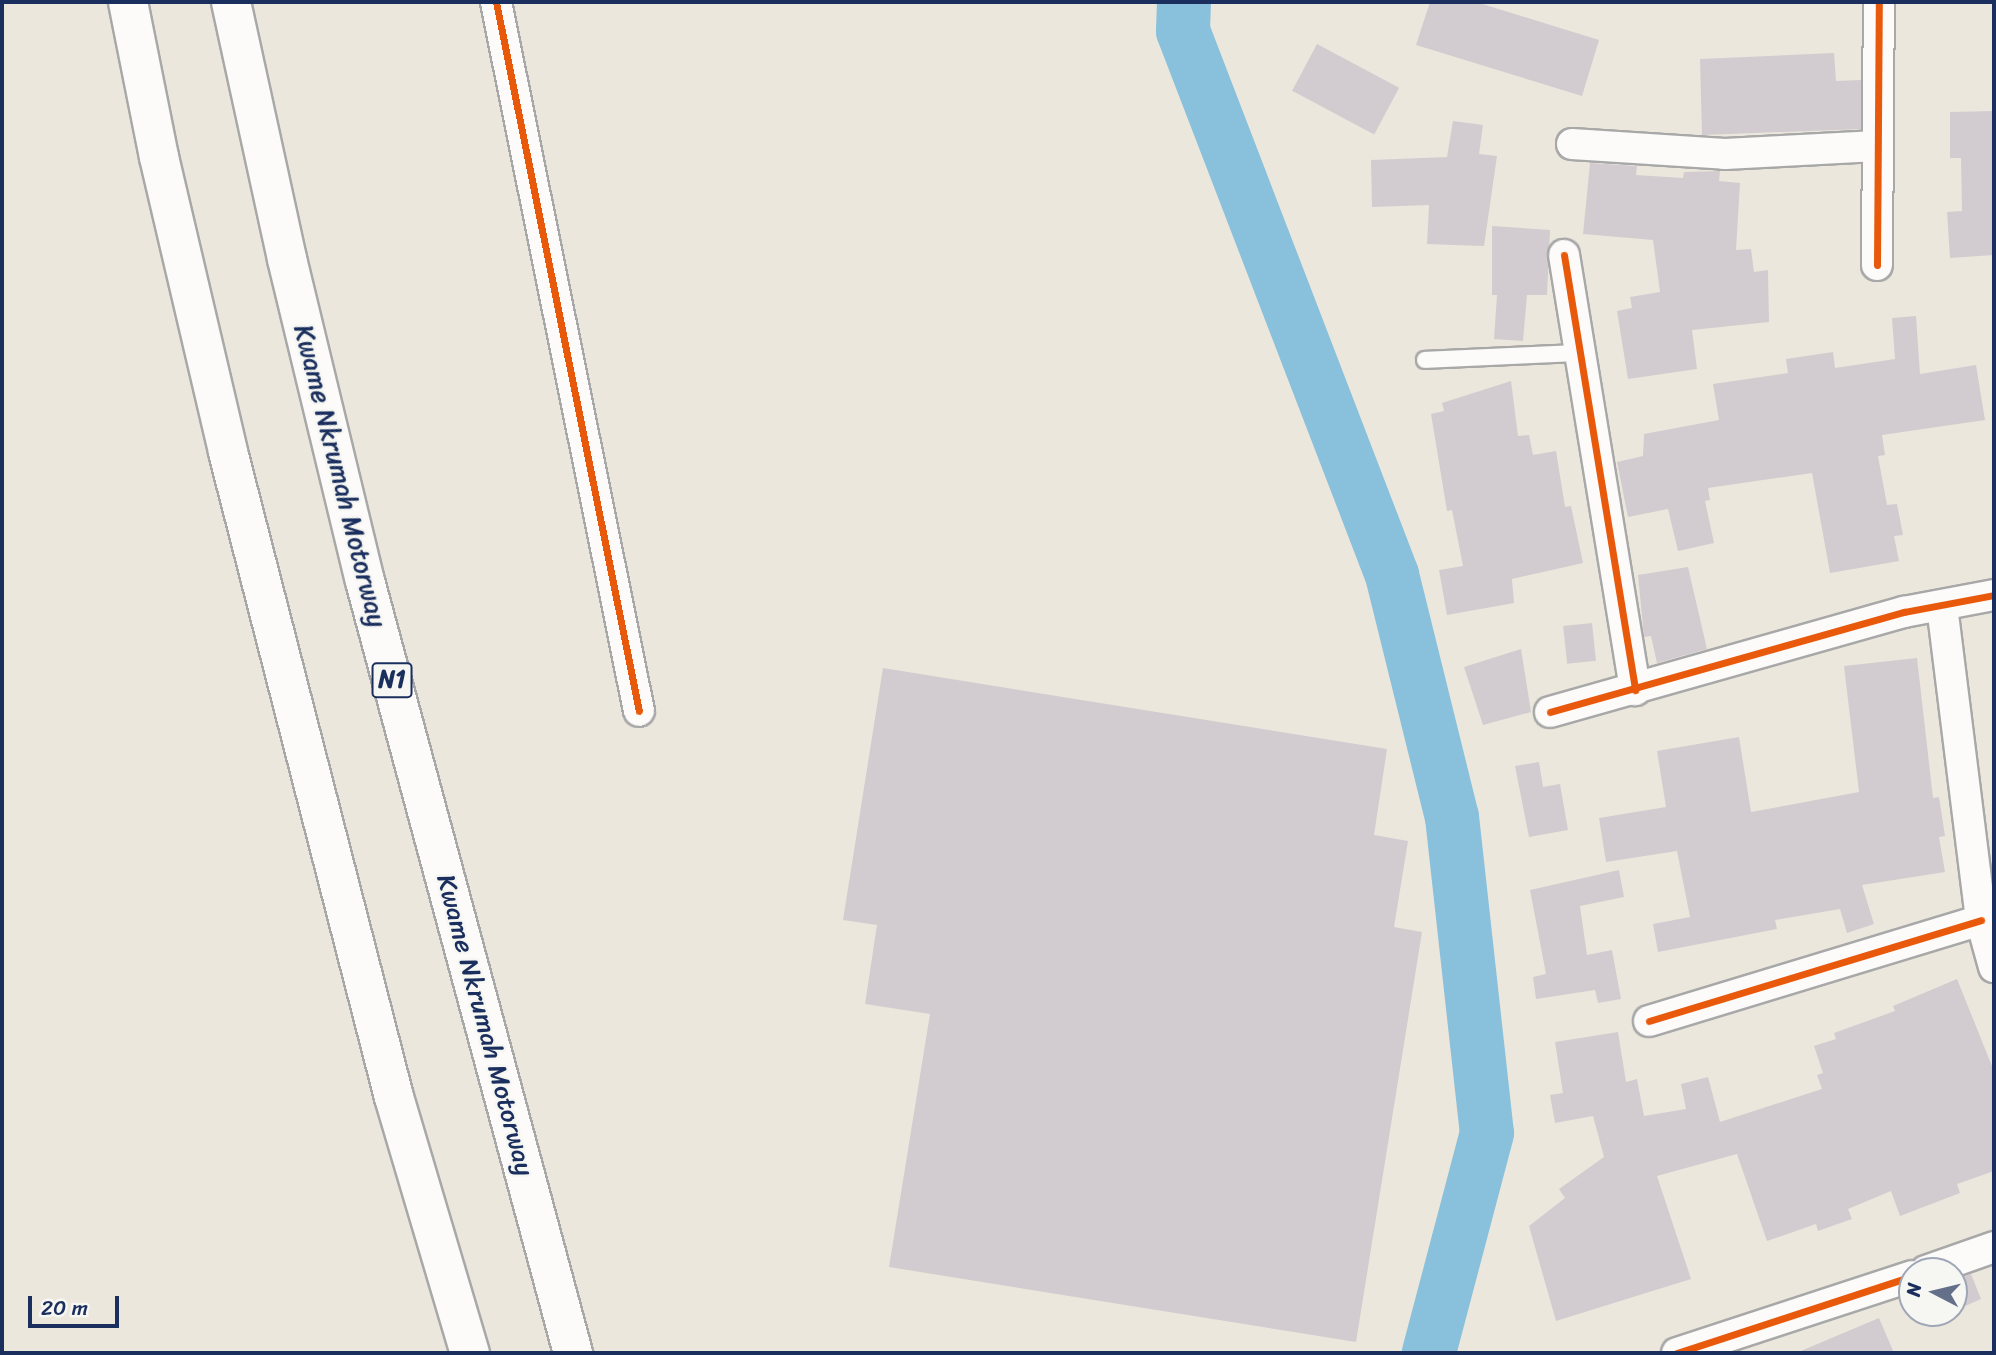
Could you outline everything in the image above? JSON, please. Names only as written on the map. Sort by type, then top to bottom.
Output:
[{"type":"highway","points":[[128,2],[159,157],[228,452],[394,1097],[470,1353]]},
{"type":"highway","name":"Kwame Nkrumah Motorway","points":[[230,2],[365,581],[573,1353]]},
{"type":"street","points":[[496,2],[639,711]]},
{"type":"street","points":[[1877,265],[1879,2]]},
{"type":"street","points":[[1572,144],[1725,154],[1877,146]]},
{"type":"street","points":[[1564,256],[1635,690]]},
{"type":"street","points":[[1550,712],[1904,612],[1994,594]]},
{"type":"street","points":[[1941,606],[1981,920],[1994,967]]},
{"type":"street","points":[[1649,1021],[1981,920]]},
{"type":"street","points":[[1966,1257],[1994,1247]]},
{"type":"street","points":[[1677,1353],[1898,1281]]},
{"type":"lane","points":[[1425,360],[1580,353]]},
{"type":"building","points":[[1430,2],[1476,2],[1599,40],[1582,96],[1416,45]]},
{"type":"building","points":[[1317,44],[1399,88],[1374,134],[1292,91]]},
{"type":"building","points":[[1834,53],[1836,81],[1861,80],[1861,129],[1702,135],[1700,59]]},
{"type":"building","points":[[1994,111],[1994,255],[1950,258],[1947,212],[1962,211],[1961,158],[1950,158],[1950,112]]},
{"type":"building","points":[[1453,121],[1483,125],[1479,154],[1497,156],[1484,246],[1427,244],[1429,205],[1372,207],[1371,160],[1447,157]]},
{"type":"building","points":[[1590,163],[1637,166],[1636,175],[1683,178],[1684,172],[1720,171],[1719,181],[1740,183],[1736,250],[1751,249],[1754,272],[1768,270],[1769,322],[1692,330],[1697,369],[1628,379],[1617,311],[1632,308],[1630,297],[1660,292],[1653,240],[1583,234]]},
{"type":"building","points":[[1492,226],[1550,230],[1547,295],[1527,295],[1523,341],[1494,339],[1497,295],[1492,295]]},
{"type":"building","points":[[1916,316],[1920,374],[1976,365],[1985,420],[1882,435],[1885,455],[1878,456],[1887,505],[1897,504],[1903,535],[1894,536],[1899,561],[1830,573],[1812,473],[1708,488],[1710,500],[1705,501],[1714,543],[1678,551],[1668,509],[1628,517],[1617,462],[1643,456],[1644,434],[1719,420],[1713,384],[1788,373],[1786,359],[1833,352],[1835,368],[1895,359],[1892,318]]},
{"type":"building","points":[[1511,381],[1518,436],[1529,435],[1533,455],[1556,451],[1565,507],[1571,506],[1583,563],[1512,579],[1514,603],[1447,615],[1439,570],[1463,566],[1452,510],[1447,511],[1431,414],[1444,411],[1442,403]]},
{"type":"building","points":[[1688,567],[1707,649],[1657,663],[1651,636],[1644,637],[1638,575]]},
{"type":"building","points":[[1592,623],[1596,661],[1567,664],[1563,626]]},
{"type":"building","points":[[1521,649],[1531,712],[1483,725],[1464,667]]},
{"type":"building","points":[[1917,658],[1933,798],[1939,797],[1945,836],[1939,837],[1945,872],[1862,885],[1874,924],[1847,933],[1840,909],[1775,920],[1777,929],[1658,952],[1653,924],[1690,917],[1677,851],[1606,862],[1599,818],[1666,807],[1657,751],[1739,737],[1751,812],[1859,792],[1844,666]]},
{"type":"building","points":[[883,668],[1387,749],[1374,835],[1408,841],[1394,927],[1422,932],[1356,1342],[889,1267],[930,1014],[865,1004],[877,925],[843,920]]},
{"type":"building","points":[[1539,762],[1543,787],[1560,784],[1568,830],[1529,837],[1515,766]]},
{"type":"building","points":[[1619,870],[1624,897],[1580,906],[1587,955],[1612,950],[1621,999],[1598,1003],[1595,990],[1536,999],[1533,977],[1546,974],[1530,890]]},
{"type":"building","points":[[1957,979],[1994,1071],[1994,1171],[1957,1184],[1960,1193],[1900,1216],[1891,1191],[1848,1209],[1852,1219],[1818,1231],[1816,1224],[1767,1241],[1737,1154],[1657,1176],[1691,1279],[1556,1321],[1529,1226],[1565,1198],[1559,1189],[1604,1157],[1593,1116],[1555,1123],[1550,1095],[1563,1093],[1555,1042],[1618,1032],[1626,1082],[1637,1079],[1644,1116],[1686,1109],[1681,1084],[1708,1077],[1720,1122],[1822,1089],[1817,1075],[1823,1073],[1814,1046],[1836,1039],[1834,1033],[1895,1011],[1893,1006]]},
{"type":"building","points":[[1971,1274],[1981,1299],[1968,1305],[1968,1275]]},
{"type":"building","points":[[1879,1318],[1894,1353],[1796,1353]]},
{"type":"waterway","points":[[1184,2],[1183,31],[1392,575],[1452,817],[1487,1133],[1429,1353]]},
{"type":"cycle path","points":[[496,2],[639,711]]},
{"type":"cycle path","points":[[1877,265],[1879,2]]},
{"type":"cycle path","points":[[1564,255],[1635,690]]},
{"type":"cycle path","points":[[1550,712],[1904,612],[1994,595]]},
{"type":"cycle path","points":[[1649,1021],[1981,920]]},
{"type":"cycle path","points":[[1677,1353],[1898,1281]]}]
